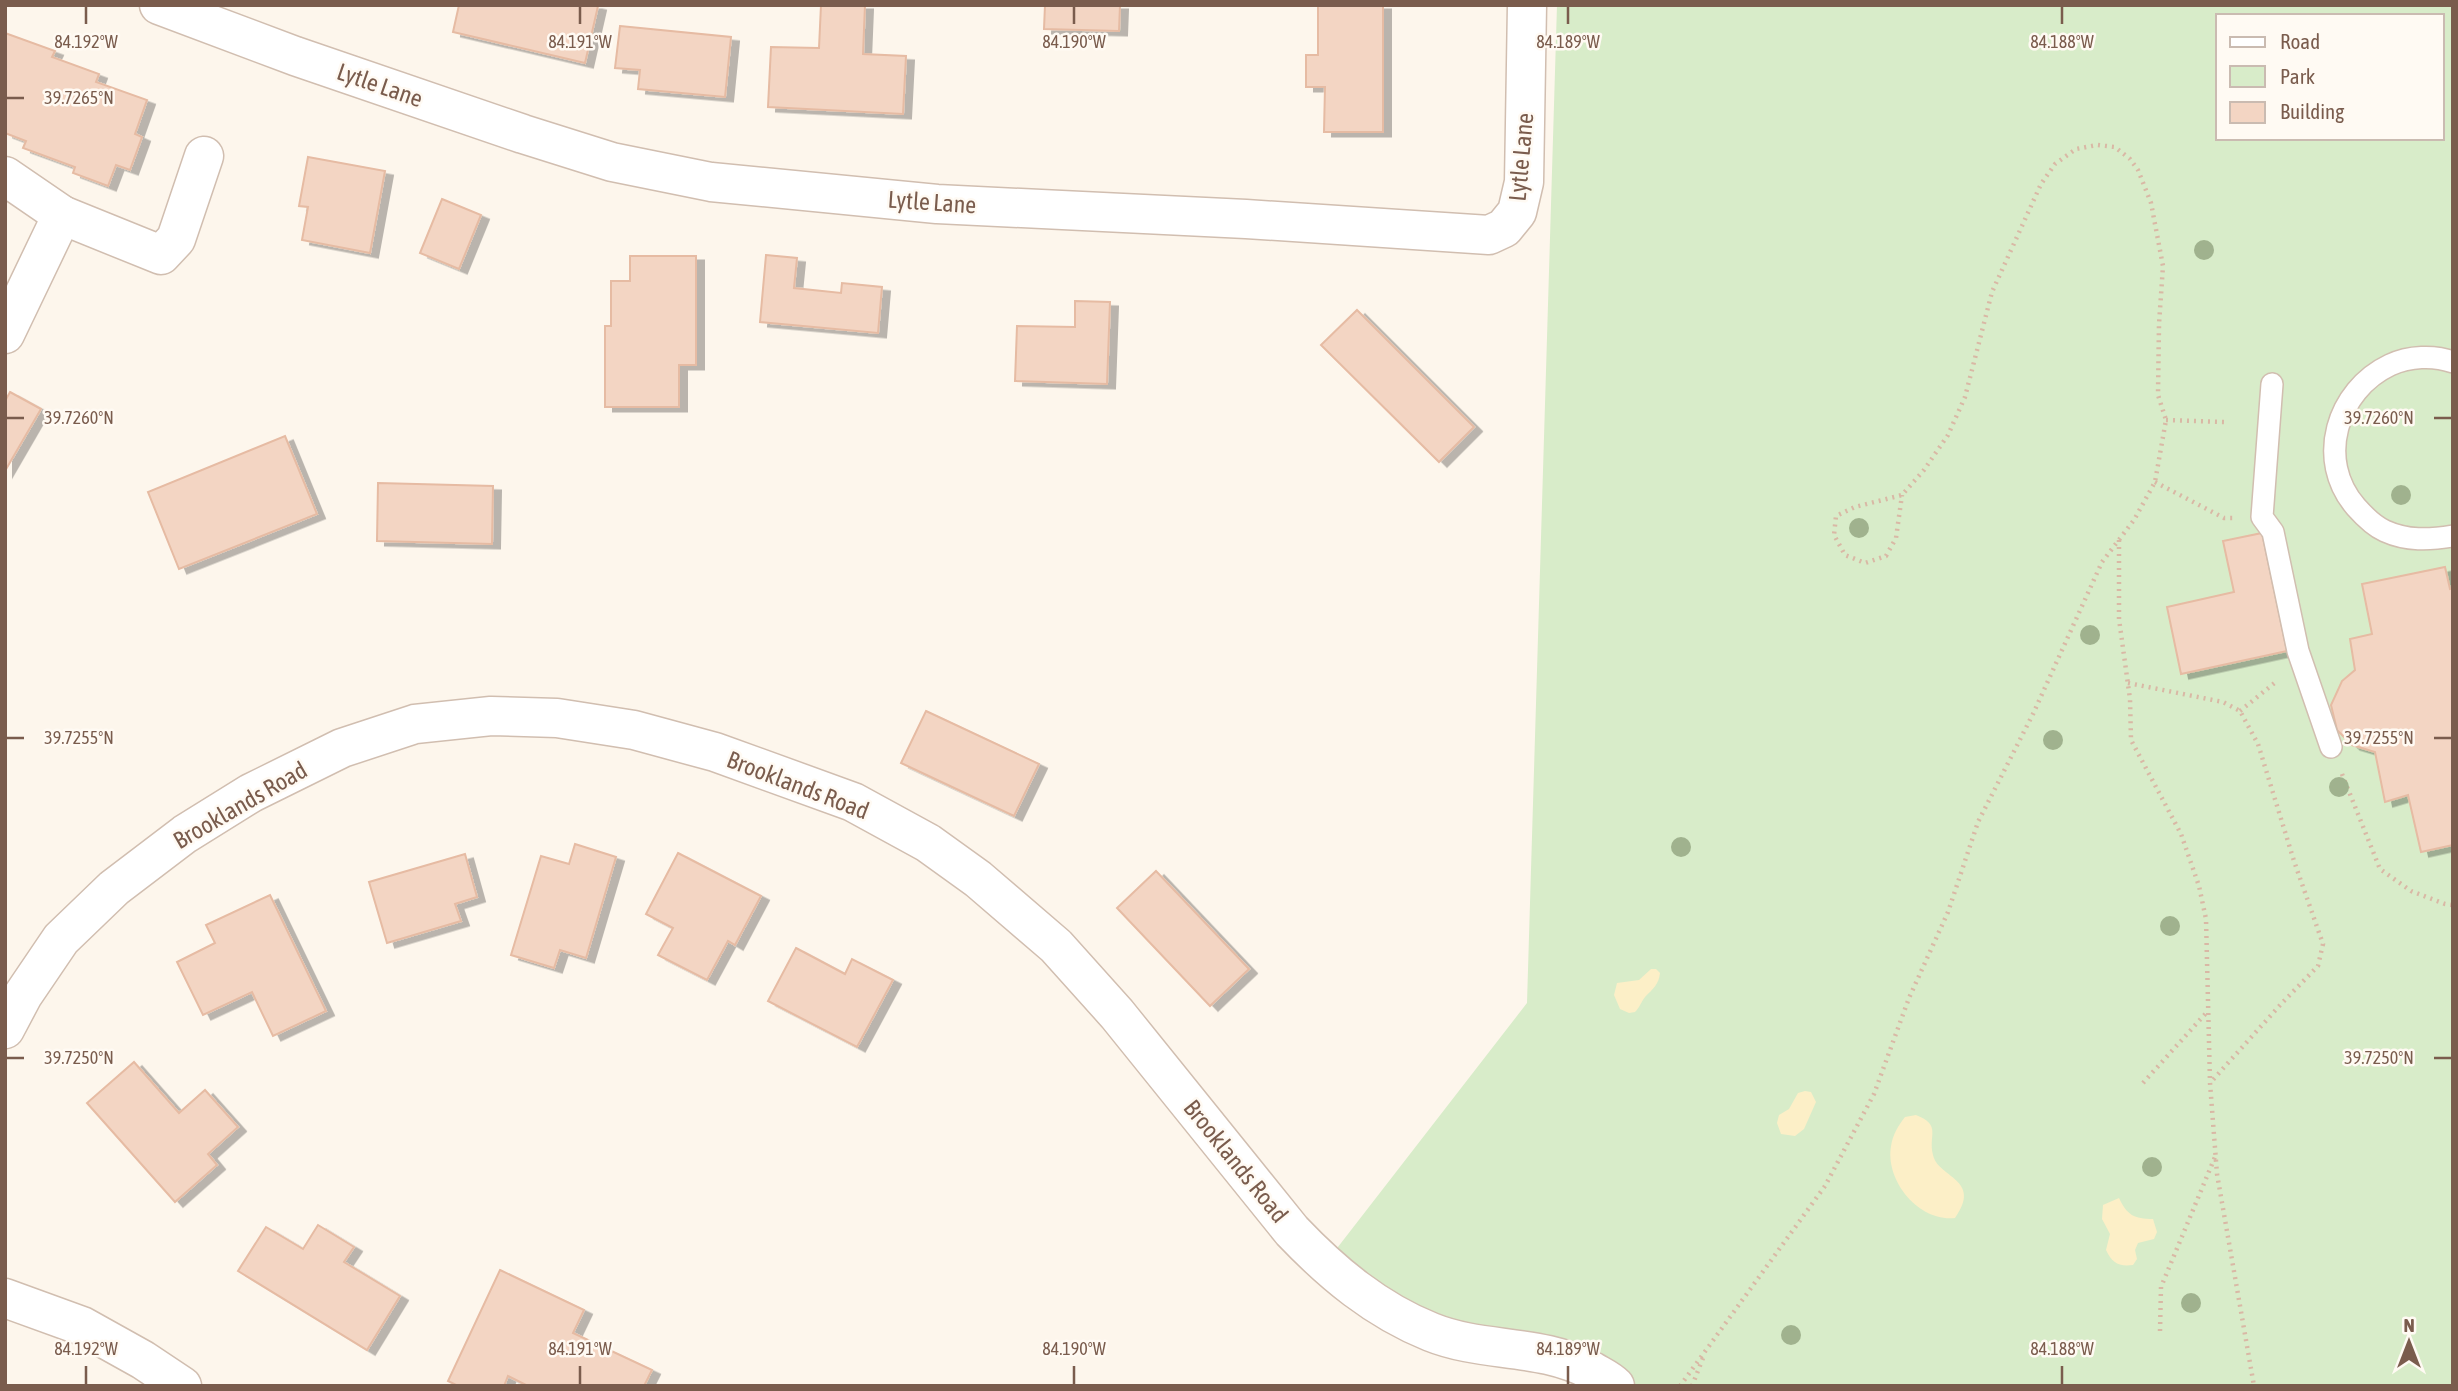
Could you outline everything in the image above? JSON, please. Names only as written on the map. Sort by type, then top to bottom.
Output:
[{"type":"street","name":"Lytle Lane","points":[[159,5],[295,56],[523,134],[612,162],[711,182],[937,204],[1246,219],[1489,235],[1504,228],[1517,212],[1524,182],[1527,5]]},
{"type":"street","points":[[5,176],[62,215],[161,255],[176,239],[204,156]]},
{"type":"street","points":[[5,334],[62,215]]},
{"type":"street","name":"Brooklands Road","points":[[5,1030],[23,995],[61,939],[114,888],[185,834],[251,793],[342,748],[415,724],[491,716],[557,718],[634,730],[715,752],[853,802],[928,843],[978,879],[1056,946],[1117,1014],[1292,1231],[1324,1265],[1373,1303],[1431,1332],[1466,1342],[1529,1349],[1577,1363],[1615,1386]]},
{"type":"street","points":[[5,1298],[82,1326],[143,1360],[182,1386]]},
{"type":"lane","points":[[2453,362],[2421,358],[2398,361],[2376,372],[2358,387],[2344,407],[2336,429],[2334,453],[2338,477],[2348,498],[2364,516],[2383,530],[2406,538],[2430,540],[2453,536]]},
{"type":"lane","points":[[2272,384],[2262,517],[2273,532],[2298,651],[2332,747]]},
{"type":"path","points":[[1680,1386],[1825,1186],[1874,1094],[1909,998],[1948,912],[1978,822],[2032,714],[2102,562],[2134,520],[2155,482],[2166,420],[2158,395],[2158,324],[2164,266],[2151,203],[2138,170],[2130,159],[2115,147],[2097,145],[2076,149],[2055,164],[2041,184],[1993,292],[1965,397],[1948,435],[1924,470],[1902,495],[1896,538],[1886,556],[1865,563],[1845,555],[1834,535],[1836,516],[1855,507],[1902,495]]},
{"type":"path","points":[[2166,420],[2224,422]]},
{"type":"path","points":[[2155,482],[2224,518],[2262,517]]},
{"type":"path","points":[[2119,539],[2119,619],[2128,683],[2131,740],[2181,834],[2199,886],[2206,919],[2210,1083],[2216,1156],[2254,1386]]},
{"type":"path","points":[[2240,711],[2281,679]]},
{"type":"path","points":[[2128,683],[2223,702],[2240,711],[2258,744],[2323,944],[2318,965],[2210,1083]]},
{"type":"path","points":[[2332,747],[2380,869],[2411,891],[2453,905]]},
{"type":"path","points":[[2143,1083],[2208,1011]]},
{"type":"path","points":[[2160,1331],[2161,1287],[2216,1156]]},
{"type":"path","points":[[1692,1386],[1705,1350]]},
{"type":"green space","points":[[1557,5],[2453,5],[2453,1386],[1615,1386],[1466,1342],[1324,1265],[1527,1003]]},
{"type":"sand","points":[[1651,969],[1660,973],[1658,980],[1637,1010],[1629,1013],[1620,1009],[1614,995],[1617,983],[1639,980]]},
{"type":"sand","points":[[1811,1092],[1816,1102],[1804,1129],[1795,1136],[1781,1134],[1777,1123],[1779,1115],[1789,1109],[1798,1093]]},
{"type":"sand","points":[[1916,1115],[1931,1127],[1933,1155],[1937,1163],[1962,1187],[1962,1205],[1955,1218],[1929,1213],[1917,1206],[1907,1197],[1893,1173],[1891,1146],[1894,1134],[1905,1117]]},
{"type":"sand","points":[[2119,1198],[2132,1215],[2153,1219],[2157,1232],[2154,1239],[2138,1243],[2135,1250],[2137,1259],[2133,1265],[2116,1263],[2106,1250],[2110,1234],[2102,1219],[2103,1205]]},
{"type":"building","points":[[459,5],[598,6],[585,63],[453,32]]},
{"type":"building","points":[[821,5],[865,5],[863,54],[906,56],[903,114],[768,107],[771,47],[819,48]]},
{"type":"building","points":[[1045,5],[1120,5],[1119,31],[1044,29]]},
{"type":"building","points":[[1318,5],[1383,5],[1383,132],[1324,132],[1325,87],[1306,87],[1306,55],[1318,55]]},
{"type":"building","points":[[620,26],[731,37],[725,97],[638,89],[640,70],[615,68]]},
{"type":"building","points":[[5,33],[55,51],[52,57],[99,74],[96,82],[147,100],[135,134],[142,137],[130,170],[116,165],[108,186],[73,173],[75,167],[23,148],[26,141],[5,133]]},
{"type":"building","points":[[308,157],[385,171],[370,253],[302,240],[308,207],[299,206]]},
{"type":"building","points":[[442,199],[481,215],[459,269],[420,253]]},
{"type":"building","points":[[766,255],[797,258],[794,288],[841,293],[842,283],[882,287],[878,333],[760,322]]},
{"type":"building","points":[[630,256],[696,256],[696,365],[679,365],[679,407],[605,407],[605,326],[611,326],[611,281],[630,281]]},
{"type":"building","points":[[1075,301],[1110,302],[1107,384],[1015,381],[1017,326],[1075,327]]},
{"type":"building","points":[[1357,310],[1474,427],[1439,462],[1321,345]]},
{"type":"building","points":[[10,392],[41,409],[5,471],[5,401]]},
{"type":"building","points":[[285,436],[317,514],[179,569],[148,492]]},
{"type":"building","points":[[378,483],[493,486],[492,544],[377,541]]},
{"type":"building","points":[[2262,533],[2287,651],[2181,674],[2167,607],[2234,592],[2223,541]]},
{"type":"building","points":[[2445,567],[2450,589],[2453,588],[2453,845],[2421,852],[2408,795],[2385,802],[2375,752],[2352,745],[2337,730],[2331,705],[2342,681],[2355,670],[2350,639],[2372,634],[2362,584]]},
{"type":"building","points":[[926,711],[1039,764],[1014,816],[901,763]]},
{"type":"building","points":[[575,844],[616,857],[586,958],[560,950],[554,968],[511,955],[541,856],[569,864]]},
{"type":"building","points":[[678,853],[761,896],[735,945],[728,941],[707,980],[658,955],[673,928],[646,914]]},
{"type":"building","points":[[465,854],[477,897],[455,904],[461,921],[387,943],[369,882]]},
{"type":"building","points":[[1156,871],[1249,969],[1210,1006],[1117,908]]},
{"type":"building","points":[[270,895],[326,1011],[273,1036],[252,992],[203,1015],[177,962],[215,943],[206,925]]},
{"type":"building","points":[[796,948],[845,974],[852,959],[893,980],[857,1047],[768,1001]]},
{"type":"building","points":[[134,1062],[179,1113],[205,1090],[238,1127],[208,1154],[217,1165],[175,1202],[87,1103]]},
{"type":"building","points":[[318,1225],[354,1247],[344,1262],[400,1296],[367,1350],[238,1271],[266,1227],[303,1249]]},
{"type":"building","points":[[500,1270],[584,1310],[573,1333],[652,1370],[644,1386],[528,1386],[508,1376],[504,1386],[458,1386],[448,1381]]}]
